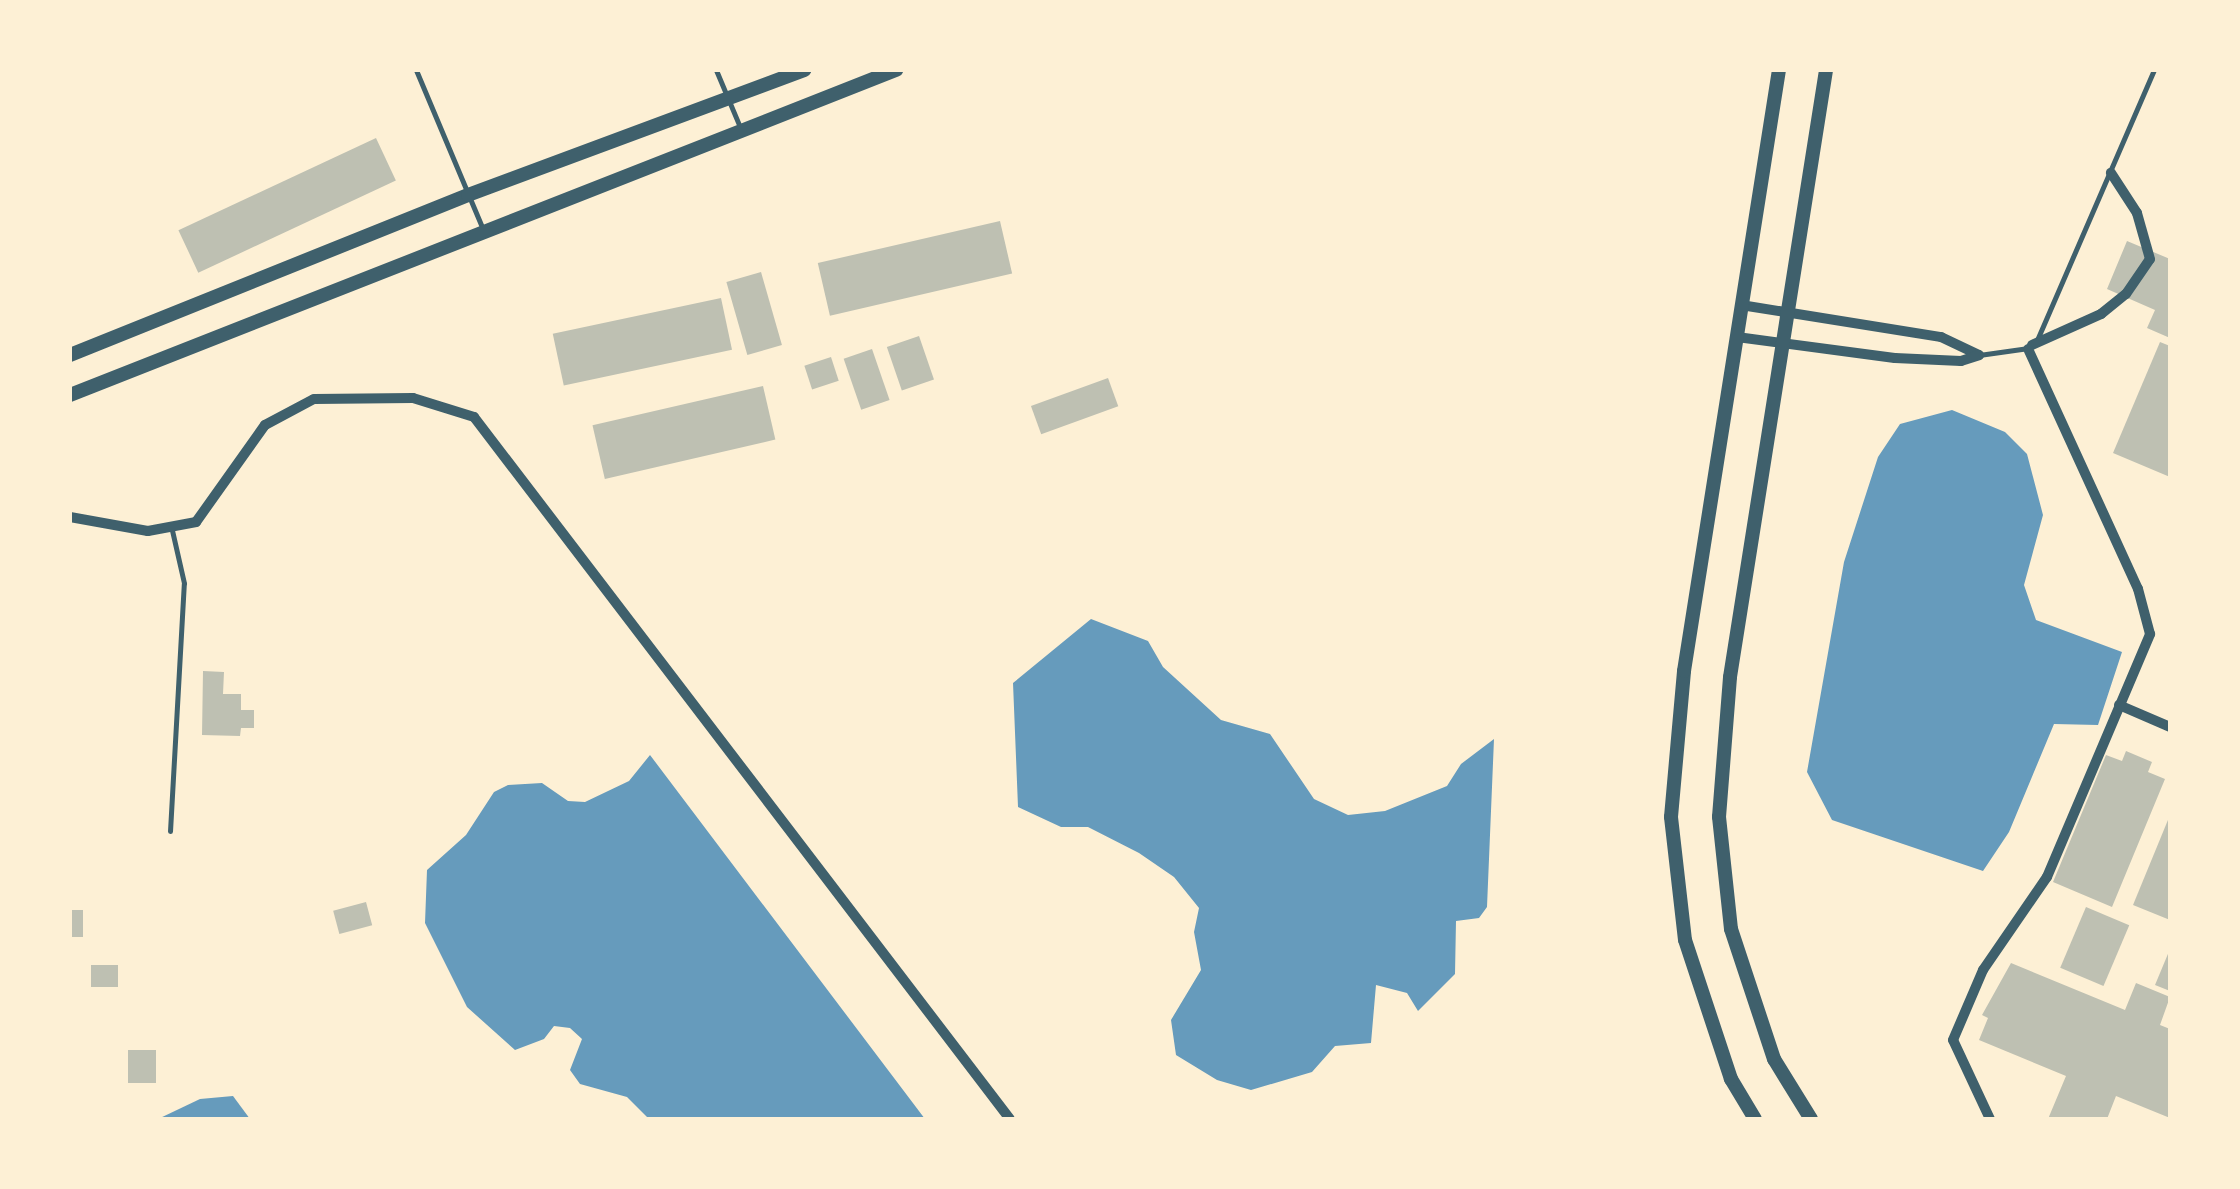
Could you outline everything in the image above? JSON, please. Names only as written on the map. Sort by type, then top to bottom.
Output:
[{"type":"street","points":[[70,355],[468,195],[805,70]]},
{"type":"street","points":[[70,396],[483,229],[896,70]]},
{"type":"street","points":[[1755,1119],[1731,1079],[1685,940],[1672,818],[1684,671],[1778,70]]},
{"type":"street","points":[[1811,1119],[1774,1059],[1731,930],[1718,817],[1730,677],[1826,70]]},
{"type":"street","points":[[1990,1119],[1953,1040],[1983,970],[2047,876],[2150,634],[2138,589],[2030,347],[2101,314],[2126,294],[2150,260],[2137,213],[2111,173]]},
{"type":"street","points":[[1741,304],[1941,337],[1979,355]]},
{"type":"street","points":[[1737,337],[1937,362],[1979,355]]},
{"type":"street","points":[[70,519],[172,530],[196,522],[226,488],[242,451],[289,408],[314,400],[413,398],[474,417],[1010,1119]]},
{"type":"street","points":[[2120,705],[2170,727]]},
{"type":"lane","points":[[416,70],[483,229]]},
{"type":"lane","points":[[716,70],[742,130]]},
{"type":"lane","points":[[1979,355],[2030,347],[2046,331],[2154,70]]},
{"type":"lane","points":[[170,831],[184,582],[172,530]]},
{"type":"water","points":[[1952,410],[2005,432],[2027,454],[2043,515],[2024,585],[2036,620],[2122,652],[2098,725],[2054,724],[2009,832],[1983,871],[1832,820],[1807,772],[1844,562],[1878,457],[1900,424]]},
{"type":"water","points":[[1091,619],[1148,641],[1163,667],[1221,720],[1270,734],[1314,799],[1348,815],[1385,811],[1447,786],[1461,764],[1494,739],[1487,907],[1479,918],[1456,921],[1455,974],[1418,1011],[1407,993],[1376,985],[1371,1043],[1335,1046],[1312,1072],[1251,1090],[1217,1080],[1176,1055],[1171,1020],[1201,970],[1194,932],[1199,908],[1174,877],[1139,853],[1088,827],[1061,827],[1018,807],[1013,683]]},
{"type":"water","points":[[650,755],[925,1119],[649,1119],[627,1097],[580,1084],[570,1070],[582,1039],[570,1028],[554,1026],[544,1039],[515,1050],[467,1007],[425,923],[427,870],[466,835],[494,792],[508,785],[542,783],[568,801],[585,802],[629,781]]},
{"type":"water","points":[[233,1096],[250,1119],[158,1119],[200,1099]]},
{"type":"building","points":[[376,138],[396,181],[198,273],[178,230]]},
{"type":"building","points":[[1000,221],[1012,274],[830,316],[818,263]]},
{"type":"building","points":[[2127,241],[2170,259],[2170,338],[2147,328],[2155,310],[2107,289]]},
{"type":"building","points":[[761,272],[782,345],[747,355],[726,282]]},
{"type":"building","points":[[721,298],[732,350],[564,386],[553,334]]},
{"type":"building","points":[[919,336],[934,379],[902,391],[887,347]]},
{"type":"building","points":[[2160,342],[2170,346],[2170,477],[2113,453]]},
{"type":"building","points":[[872,349],[890,400],[861,410],[844,359]]},
{"type":"building","points":[[831,357],[839,381],[812,389],[804,366]]},
{"type":"building","points":[[1108,378],[1118,406],[1041,434],[1031,406]]},
{"type":"building","points":[[763,386],[775,440],[605,479],[592,425]]},
{"type":"building","points":[[203,671],[224,672],[223,694],[241,694],[241,710],[254,710],[254,728],[241,728],[240,736],[202,735]]},
{"type":"building","points":[[2126,751],[2152,762],[2148,772],[2165,779],[2112,907],[2053,882],[2106,755],[2122,761]]},
{"type":"building","points":[[2170,815],[2170,920],[2133,905]]},
{"type":"building","points":[[366,902],[372,925],[339,934],[333,911]]},
{"type":"building","points":[[2086,907],[2129,925],[2103,986],[2060,968]]},
{"type":"building","points":[[70,910],[83,910],[83,937],[70,937]]},
{"type":"building","points":[[2170,949],[2170,991],[2155,985]]},
{"type":"building","points":[[2011,963],[2125,1010],[2136,983],[2170,997],[2160,1025],[2170,1029],[2170,1118],[2116,1096],[2107,1119],[2048,1119],[2066,1076],[1979,1040],[1988,1018],[1982,1015]]},
{"type":"building","points":[[91,965],[118,965],[118,987],[91,987]]},
{"type":"building","points":[[128,1050],[156,1050],[156,1083],[128,1083]]}]
